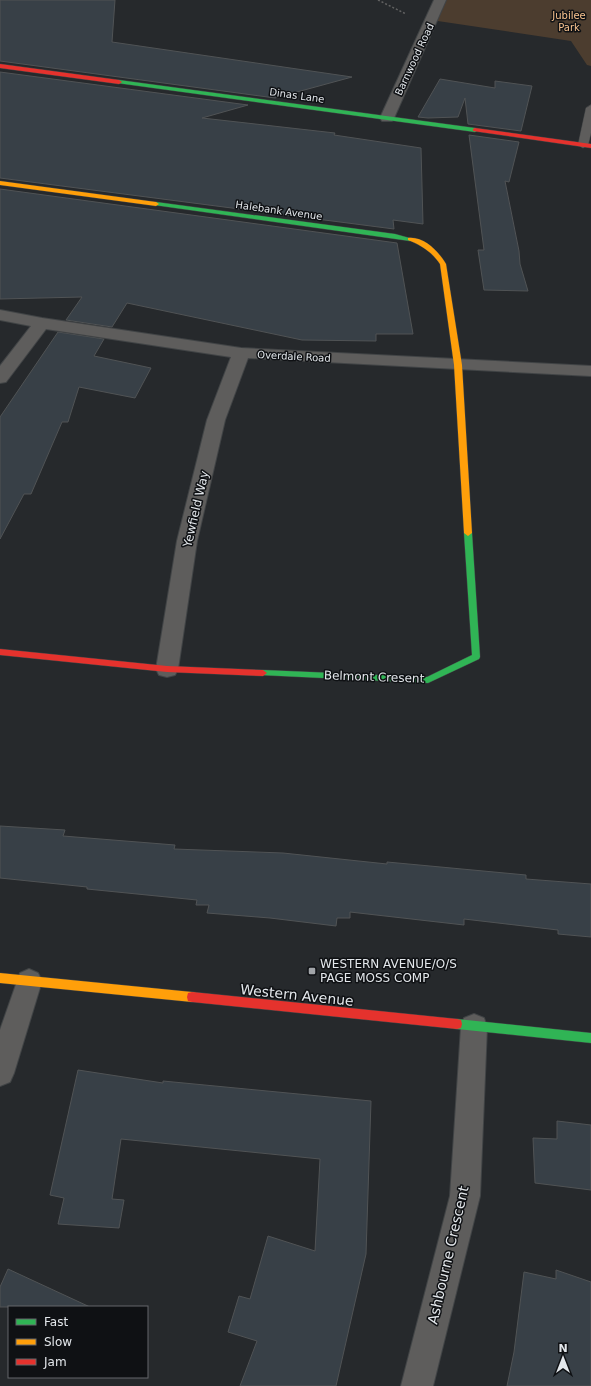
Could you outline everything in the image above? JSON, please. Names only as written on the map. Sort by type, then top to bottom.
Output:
[{"type":"street","name":"Barnwood Road","points":[[387,118],[440,0]]},
{"type":"street","name":"Dinas Lane","points":[[0,66],[587,146]]},
{"type":"street","name":"Halebank Avenue","points":[[0,183],[395,236],[418,241],[433,250],[439,256],[443,264],[458,365]]},
{"type":"street","name":"Overdale Road","points":[[0,315],[42,323],[242,353],[591,371]]},
{"type":"street","points":[[0,378],[42,323]]},
{"type":"street","name":"Yewfield Way","points":[[167,669],[187,541],[216,420],[242,353]]},
{"type":"street","name":"Belmont Cresent","points":[[0,652],[167,669],[428,680],[476,657],[458,365]]},
{"type":"street","name":"Western Avenue","points":[[0,978],[591,1038]]},
{"type":"street","points":[[0,1073],[29,981]]},
{"type":"street","name":"Ashbourne Crescent","points":[[417,1386],[464,1196],[474,1027]]},
{"type":"lane","points":[[587,146],[590,115]]},
{"type":"path","points":[[378,0],[429,25]]},
{"type":"green space","name":"Jubilee Park","points":[[446,0],[591,0],[591,66],[587,65],[571,41],[431,20]]},
{"type":"building","points":[[0,0],[115,0],[112,42],[352,77],[275,98],[0,61]]},
{"type":"building","points":[[0,72],[248,105],[202,118],[335,133],[334,135],[421,148],[423,224],[393,220],[394,229],[0,178]]},
{"type":"building","points":[[440,79],[495,88],[495,81],[532,86],[521,131],[468,124],[465,98],[458,117],[418,117]]},
{"type":"building","points":[[469,135],[519,142],[509,182],[505,181],[519,251],[520,264],[528,291],[484,290],[478,250],[484,250]]},
{"type":"building","points":[[0,189],[397,243],[413,334],[376,334],[376,341],[302,340],[127,303],[112,327],[66,320],[82,297],[0,299]]},
{"type":"building","points":[[58,332],[104,339],[94,356],[151,368],[135,398],[79,387],[68,422],[62,422],[31,494],[24,494],[0,539],[0,417]]},
{"type":"building","points":[[0,826],[65,830],[63,836],[175,845],[174,849],[283,853],[387,864],[387,862],[526,875],[526,879],[591,884],[591,937],[558,934],[558,930],[464,919],[464,925],[350,912],[350,918],[337,918],[336,926],[270,918],[207,913],[209,905],[196,905],[197,900],[87,889],[87,887],[0,878]]},
{"type":"building","points":[[78,1070],[163,1083],[163,1081],[371,1101],[366,1254],[336,1386],[240,1386],[257,1341],[228,1332],[239,1296],[250,1299],[268,1236],[315,1251],[320,1159],[121,1139],[112,1199],[124,1200],[119,1228],[58,1224],[64,1198],[50,1195]]},
{"type":"building","points":[[557,1121],[591,1125],[591,1190],[535,1183],[533,1138],[557,1139]]},
{"type":"building","points":[[8,1269],[88,1306],[0,1307],[0,1287]]},
{"type":"building","points":[[556,1270],[591,1282],[591,1386],[507,1386],[514,1352],[524,1272],[556,1279]]},
{"type":"traffic: fast","points":[[119,82],[475,130]]},
{"type":"traffic: fast","points":[[156,204],[410,239]]},
{"type":"traffic: fast","points":[[263,673],[428,680],[476,657],[468,533]]},
{"type":"traffic: fast","points":[[457,1024],[591,1038]]},
{"type":"traffic: slow","points":[[0,183],[156,204]]},
{"type":"traffic: slow","points":[[410,239],[429,248],[437,255],[443,264],[458,365],[468,533]]},
{"type":"traffic: slow","points":[[0,978],[192,997]]},
{"type":"traffic: jam","points":[[0,66],[119,82]]},
{"type":"traffic: jam","points":[[475,130],[591,146]]},
{"type":"traffic: jam","points":[[0,652],[167,669],[263,673]]},
{"type":"traffic: jam","points":[[192,997],[457,1024]]},
{"type":"place","name":"WESTERN AVENUE/O/S PAGE MOSS COMP","points":[[312,971]]}]
